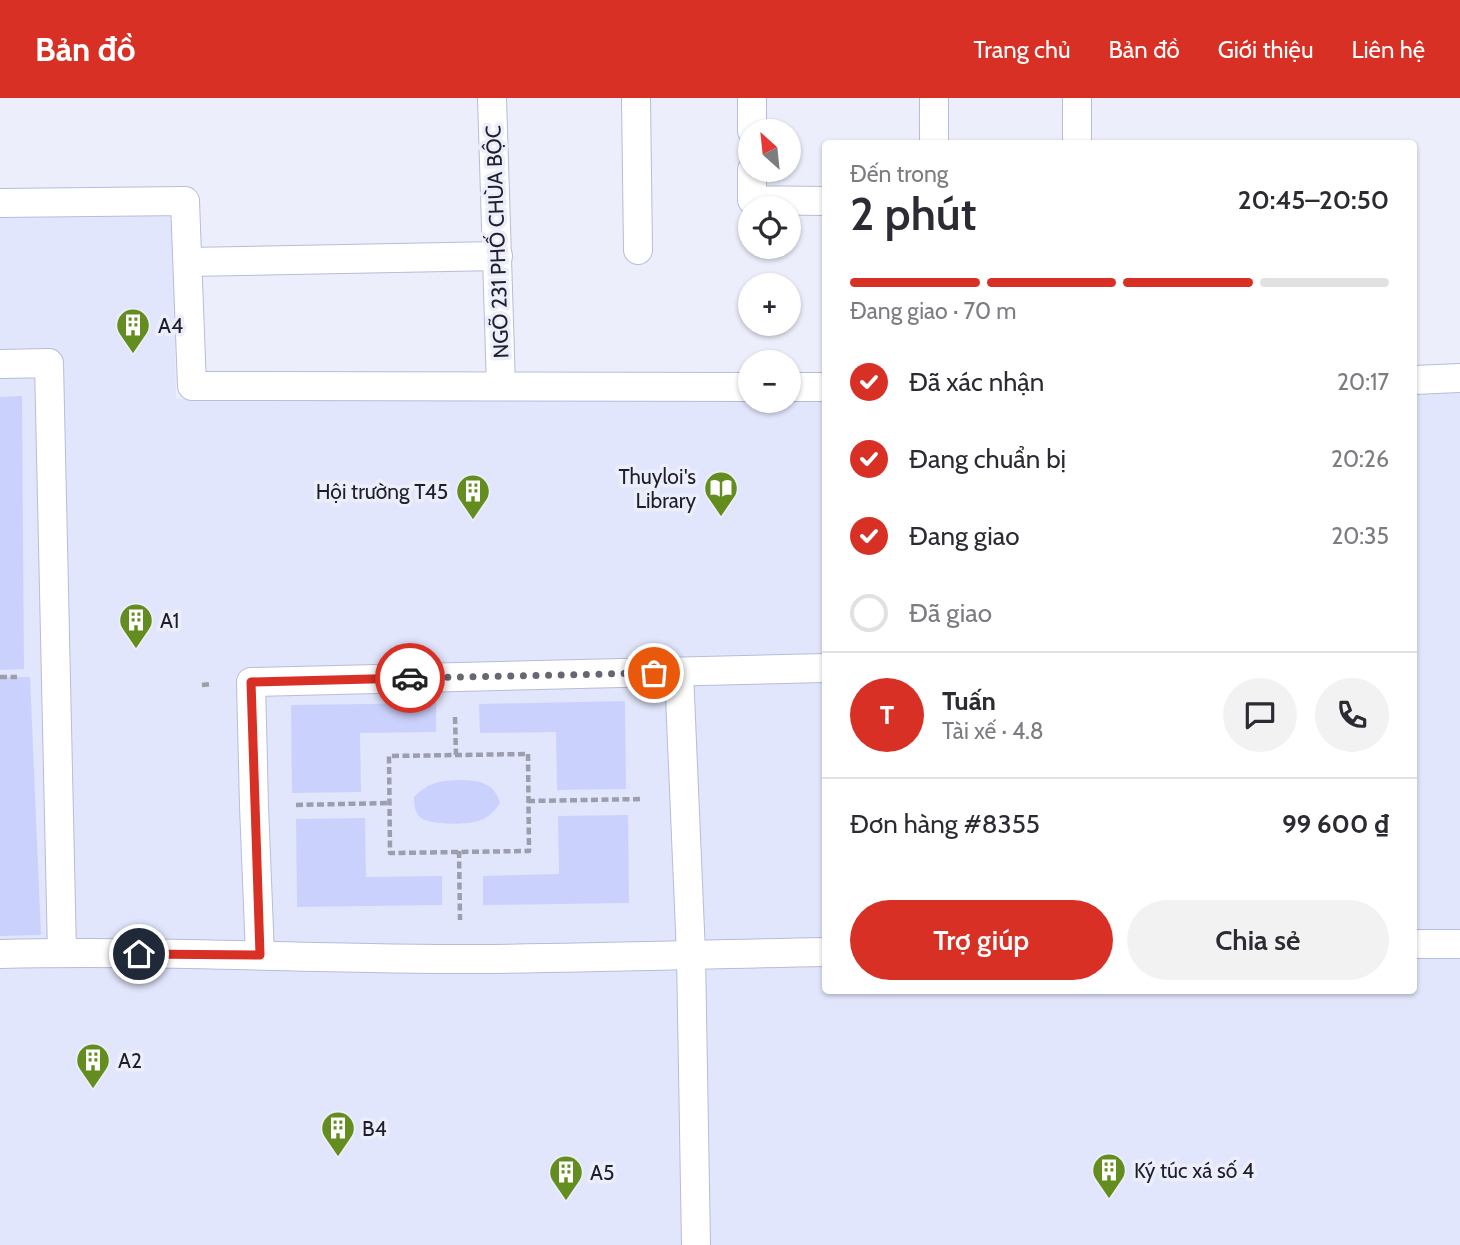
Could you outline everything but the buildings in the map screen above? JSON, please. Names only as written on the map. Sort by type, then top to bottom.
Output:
[{"type":"lane","name":"NGÕ 231 PHỐ CHÙA BỘC","points":[[492,98],[501,386]]},
{"type":"lane","points":[[636,98],[638,250]]},
{"type":"lane","points":[[752,98],[752,119]]},
{"type":"lane","points":[[934,98],[934,140]]},
{"type":"lane","points":[[1077,98],[1077,140]]},
{"type":"lane","points":[[752,182],[752,200],[822,201]]},
{"type":"lane","points":[[0,203],[186,201],[192,386],[738,387]]},
{"type":"lane","points":[[188,262],[498,256]]},
{"type":"lane","points":[[0,364],[49,363],[62,953]]},
{"type":"lane","points":[[1417,380],[1460,378]]},
{"type":"lane","points":[[801,387],[822,387]]},
{"type":"lane","points":[[260,955],[251,682],[822,668]]},
{"type":"lane","points":[[679,672],[691,954],[696,1245]]},
{"type":"lane","points":[[1417,944],[1460,944]]},
{"type":"lane","points":[[0,954],[461,959],[822,951]]},
{"type":"path","points":[[528,754],[528,801],[529,851],[390,853],[389,756],[528,754]]},
{"type":"path","points":[[528,801],[684,799]]},
{"type":"path","points":[[254,806],[389,803]]},
{"type":"path","points":[[459,851],[461,959]]},
{"type":"shaded area","points":[[173,213],[176,399],[738,394],[738,413],[801,413],[801,398],[822,394],[822,994],[1417,994],[1417,387],[1460,386],[1460,1245],[0,1245],[0,216]]},
{"type":"shaded area","points":[[22,396],[24,669],[0,670],[0,397]]},
{"type":"shaded area","points":[[0,677],[30,677],[41,935],[0,936]]},
{"type":"shaded area","points":[[625,701],[626,789],[557,790],[556,732],[480,733],[479,704]]},
{"type":"shaded area","points":[[436,703],[436,732],[360,733],[361,792],[292,793],[291,705]]},
{"type":"shaded area","points":[[458,780],[489,786],[500,803],[488,816],[473,822],[440,823],[419,816],[414,797],[419,792],[434,783]]},
{"type":"shaded area","points":[[628,815],[629,903],[483,905],[483,876],[559,874],[558,816]]},
{"type":"shaded area","points":[[365,818],[366,877],[442,876],[442,905],[297,907],[296,819]]},
{"type":"way so far","points":[[410,678],[654,673]]},
{"type":"place","name":"A4","points":[[133,355]]},
{"type":"place","name":"Thuyloi's Library","points":[[721,518]]},
{"type":"place","name":"Hội trường T45","points":[[473,521]]},
{"type":"place","name":"A1","points":[[136,650]]},
{"type":"place","name":"A2","points":[[93,1090]]},
{"type":"place","name":"B4","points":[[338,1158]]},
{"type":"place","name":"Ký túc xá số 4","points":[[1109,1200]]},
{"type":"place","name":"A5","points":[[566,1202]]},
{"type":"route","points":[[139,954],[260,955],[251,682],[410,678]]}]
